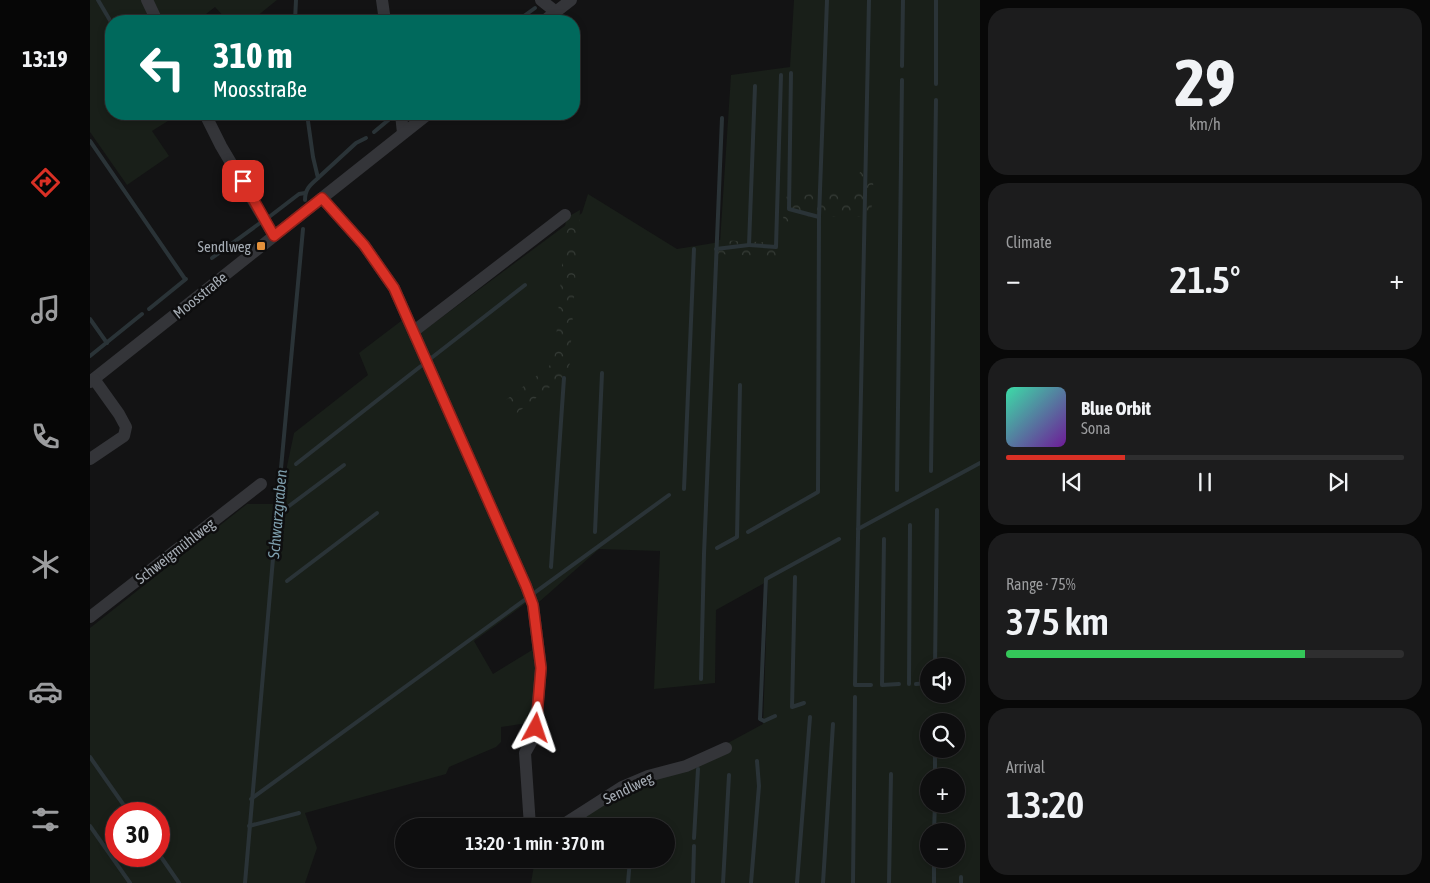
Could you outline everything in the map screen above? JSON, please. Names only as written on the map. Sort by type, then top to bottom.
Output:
[{"type":"street","points":[[147,0],[155,15]]},
{"type":"street","points":[[382,0],[384,15]]},
{"type":"street","points":[[541,0],[556,12]]},
{"type":"street","points":[[552,15],[571,0]]},
{"type":"street","points":[[208,120],[221,146],[274,236]]},
{"type":"street","points":[[402,120],[404,133]]},
{"type":"street","name":"Moosstraße","points":[[92,381],[420,120]]},
{"type":"street","points":[[322,198],[364,245],[394,288],[533,605],[541,668],[535,735],[525,753],[529,818]]},
{"type":"street","points":[[414,332],[565,215]]},
{"type":"street","points":[[90,459],[124,436],[126,427],[120,414],[92,381]]},
{"type":"street","name":"Schweigmühlweg","points":[[90,617],[261,484]]},
{"type":"street","name":"Sendlweg","points":[[574,818],[622,788],[648,776],[686,766],[726,748]]},
{"type":"green space","points":[[90,0],[277,0],[258,15],[222,15],[215,7],[205,15],[105,15],[105,120],[169,120],[152,131],[169,156],[127,185],[90,132]]},
{"type":"green space","points":[[794,0],[980,0],[980,883],[531,883],[534,868],[675,868],[675,818],[570,818],[579,811],[726,744],[763,724],[768,581],[716,610],[715,683],[654,689],[660,551],[599,549],[539,602],[526,603],[474,641],[493,674],[537,647],[534,722],[501,727],[501,742],[496,747],[449,767],[446,774],[305,813],[317,848],[305,883],[90,883],[90,628],[247,504],[279,504],[294,433],[368,375],[359,353],[405,318],[422,332],[582,213],[588,194],[677,249],[720,242],[731,75],[790,67]]},
{"type":"green space","points":[[860,172],[874,172],[871,217],[798,217],[793,224],[783,221],[785,197],[855,189]]},
{"type":"green space","points":[[580,210],[569,372],[517,413],[506,412],[506,400],[554,362],[566,218]]},
{"type":"green space","points":[[718,240],[778,243],[777,257],[718,254]]},
{"type":"waterway","points":[[98,0],[107,15]]},
{"type":"waterway","name":"Schwarzgraben","points":[[295,15],[296,0]]},
{"type":"waterway","points":[[748,532],[818,492],[819,217],[827,0]]},
{"type":"waterway","points":[[869,0],[855,685],[871,685]]},
{"type":"waterway","points":[[902,66],[903,0]]},
{"type":"waterway","points":[[936,0],[936,84]]},
{"type":"waterway","points":[[525,15],[535,8]]},
{"type":"waterway","points":[[791,73],[789,209],[819,217]]},
{"type":"waterway","points":[[749,245],[776,247],[781,75]]},
{"type":"waterway","points":[[897,490],[902,80]]},
{"type":"waterway","points":[[716,249],[749,245],[755,86]]},
{"type":"waterway","points":[[931,471],[936,100]]},
{"type":"waterway","points":[[701,679],[704,554],[722,118]]},
{"type":"waterway","name":"Schwarzgraben","points":[[305,200],[308,188],[318,178],[308,120]]},
{"type":"waterway","points":[[374,132],[388,120]]},
{"type":"waterway","points":[[318,178],[356,143],[366,138]]},
{"type":"waterway","points":[[90,141],[185,279]]},
{"type":"waterway","points":[[269,217],[299,194],[305,193]]},
{"type":"waterway","points":[[212,258],[260,223]]},
{"type":"waterway","name":"Schwarzgraben","points":[[245,883],[303,229]]},
{"type":"waterway","points":[[684,489],[694,249]]},
{"type":"waterway","points":[[149,309],[186,279]]},
{"type":"waterway","points":[[430,359],[525,285]]},
{"type":"waterway","points":[[90,356],[142,314]]},
{"type":"waterway","points":[[90,319],[107,343]]},
{"type":"waterway","points":[[296,464],[421,366]]},
{"type":"waterway","points":[[595,532],[602,373]]},
{"type":"waterway","points":[[551,567],[564,378]]},
{"type":"waterway","points":[[717,548],[737,537],[740,385]]},
{"type":"waterway","points":[[858,529],[980,463]]},
{"type":"waterway","points":[[289,506],[344,465]]},
{"type":"waterway","name":"Schwarzgraben","points":[[251,799],[669,495]]},
{"type":"waterway","points":[[935,658],[937,510]]},
{"type":"waterway","points":[[287,581],[377,513]]},
{"type":"waterway","points":[[909,684],[910,525]]},
{"type":"waterway","points":[[775,716],[764,721],[760,719],[766,579],[839,539]]},
{"type":"waterway","points":[[884,539],[882,685],[899,684]]},
{"type":"waterway","points":[[795,577],[792,707],[804,703]]},
{"type":"waterway","points":[[916,684],[920,684]]},
{"type":"waterway","points":[[853,883],[855,697]]},
{"type":"waterway","points":[[797,883],[810,717]]},
{"type":"waterway","points":[[823,883],[833,724]]},
{"type":"waterway","points":[[90,757],[122,802]]},
{"type":"waterway","points":[[935,758],[935,768]]},
{"type":"waterway","points":[[751,883],[759,786],[757,761]]},
{"type":"waterway","points":[[694,838],[698,769]]},
{"type":"waterway","points":[[889,883],[891,774]]},
{"type":"waterway","points":[[723,883],[729,775]]},
{"type":"waterway","points":[[249,826],[299,813]]},
{"type":"waterway","points":[[934,823],[935,813]]},
{"type":"waterway","points":[[90,826],[130,883]]},
{"type":"waterway","points":[[693,883],[694,846]]},
{"type":"waterway","points":[[168,867],[179,883]]},
{"type":"waterway","points":[[628,883],[629,868]]},
{"type":"waterway","points":[[934,868],[934,883]]},
{"type":"waterway","points":[[961,877],[961,883]]},
{"type":"place","name":"Sendlweg","points":[[261,246]]},
{"type":"route","points":[[243,181],[274,236],[322,198],[364,245],[394,288],[533,605],[541,668],[536,728]]}]
